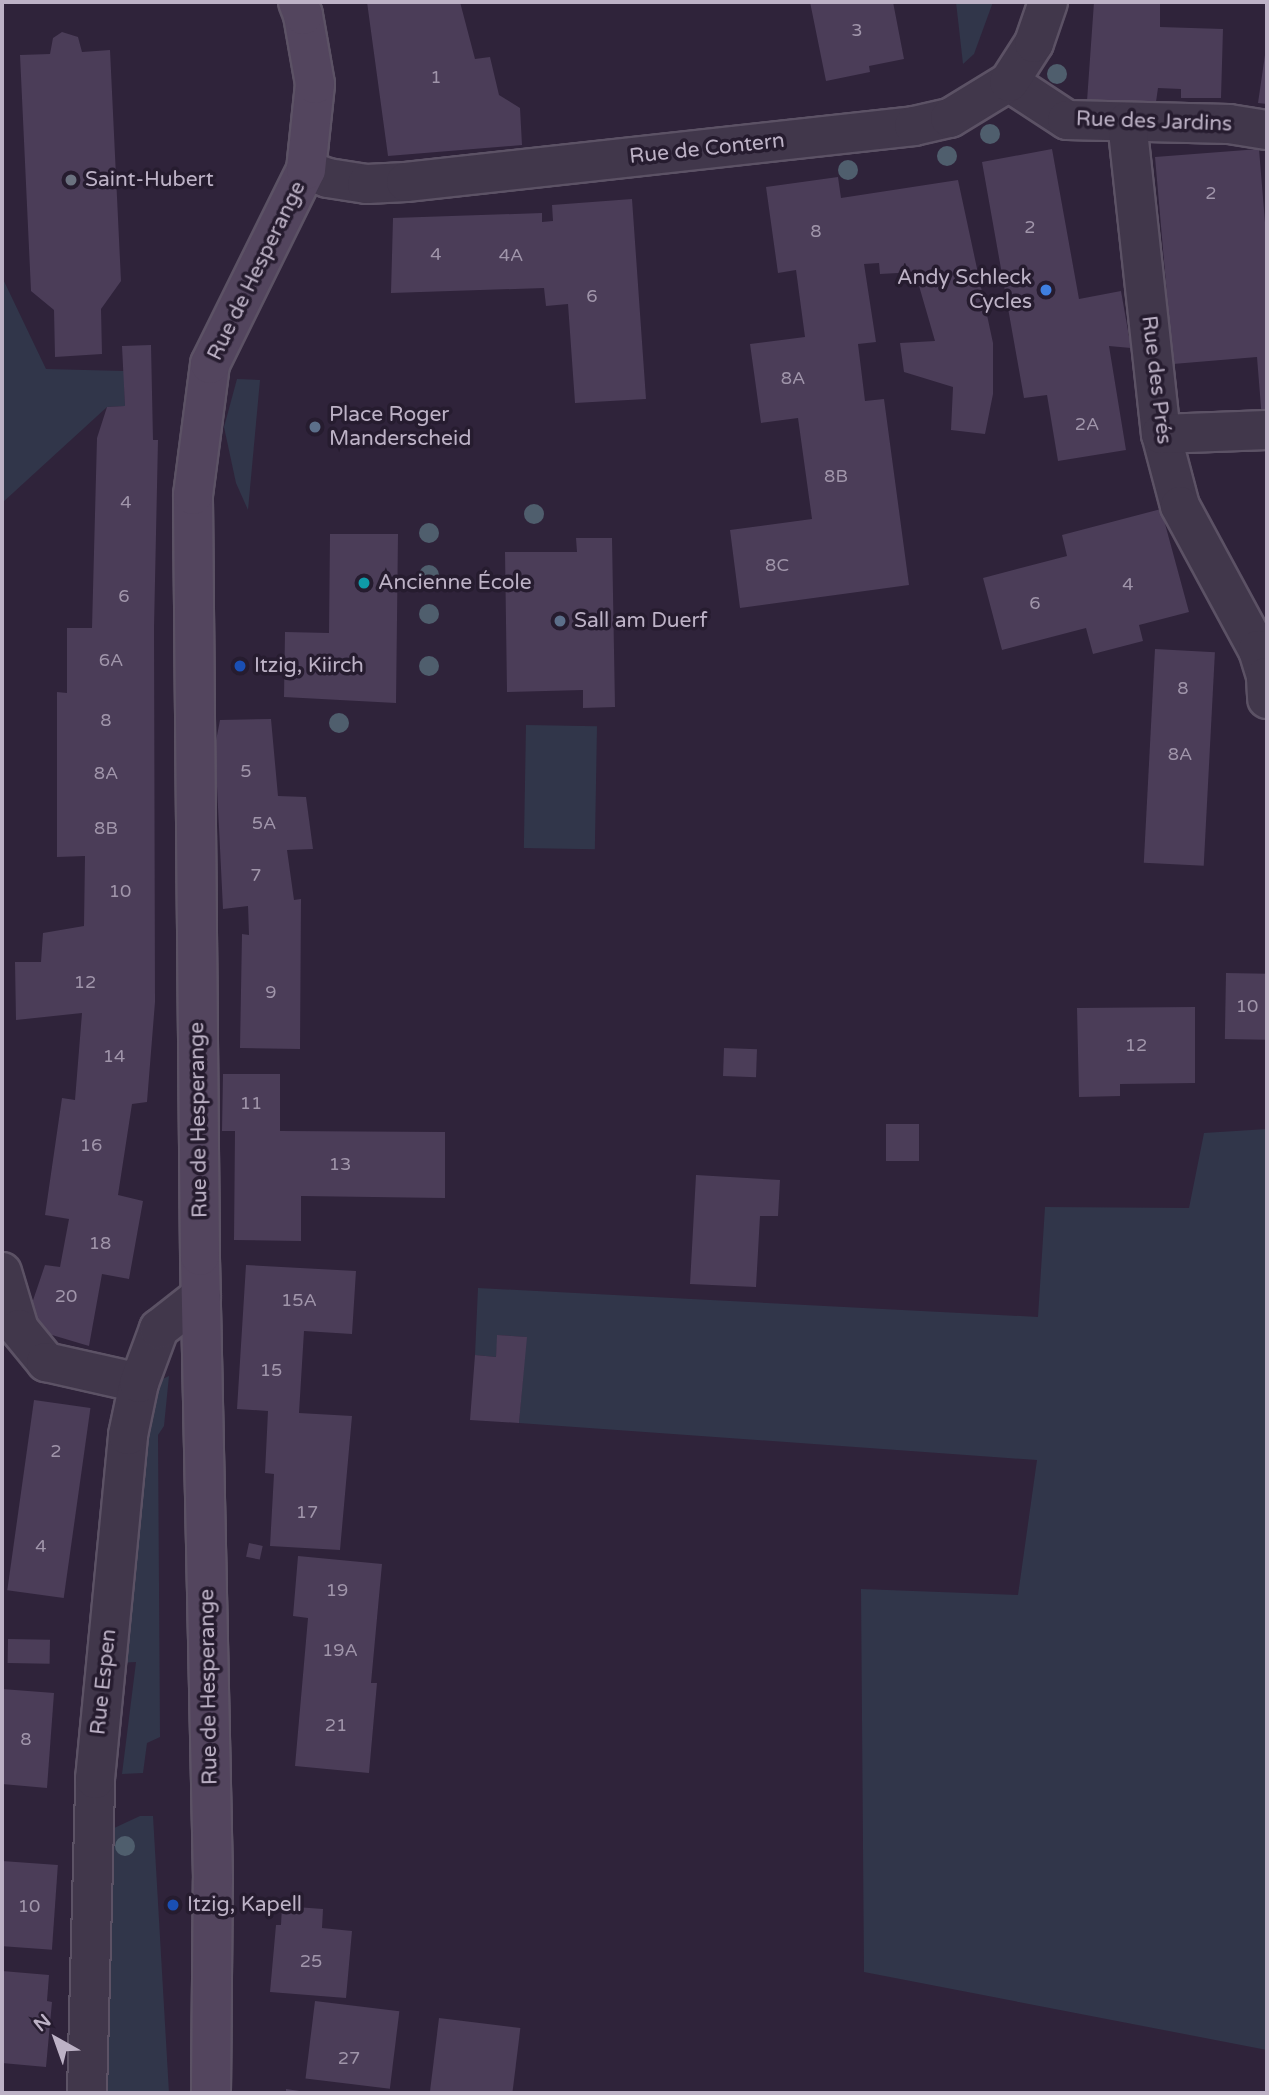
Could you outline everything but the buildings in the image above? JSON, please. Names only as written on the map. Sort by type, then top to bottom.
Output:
[{"type":"main road","points":[[306,6],[315,84],[306,170]]},
{"type":"main road","name":"Rue de Hesperange","points":[[211,2093],[212,1865],[201,1296],[193,495],[210,364],[306,170]]},
{"type":"street","name":"Rue de Contern","points":[[306,170],[328,178],[367,184],[406,182],[914,126],[950,118],[1009,82],[1034,43],[1048,2]]},
{"type":"street","name":"Rue des Jardins","points":[[1009,82],[1067,120],[1230,124],[1267,130]]},
{"type":"street","name":"Rue des Prés","points":[[1127,122],[1161,433],[1180,506],[1258,650],[1266,677],[1267,699]]},
{"type":"street","points":[[1161,433],[1267,430]]},
{"type":"street","points":[[2,1272],[19,1329],[46,1362],[139,1383]]},
{"type":"street","name":"Rue Espen","points":[[87,2093],[95,1779],[128,1435],[139,1383],[159,1329],[201,1296]]},
{"type":"shaded area","points":[[956,2],[993,2],[974,54],[963,64]]},
{"type":"shaded area","points":[[2,277],[46,369],[124,371],[125,406],[107,407],[2,503]]},
{"type":"shaded area","points":[[237,379],[260,380],[248,510],[236,483],[224,427]]},
{"type":"shaded area","points":[[526,725],[597,726],[595,849],[524,848]]},
{"type":"shaded area","points":[[1267,1129],[1267,2050],[864,1972],[861,1589],[1018,1595],[1037,1460],[519,1423],[526,1337],[498,1335],[496,1357],[475,1355],[478,1288],[1038,1317],[1045,1207],[1189,1208],[1204,1133]]},
{"type":"shaded area","points":[[169,1376],[164,1426],[158,1435],[160,1737],[147,1743],[143,1773],[122,1774],[136,1662],[117,1663],[154,1383]]},
{"type":"shaded area","points":[[140,1816],[153,1816],[169,2093],[101,2093],[112,1829]]},
{"type":"place","name":"Saint-Hubert","points":[[71,180]]},
{"type":"place","name":"Andy Schleck Cycles","points":[[1046,290]]},
{"type":"place","name":"Place Roger Manderscheid","points":[[315,427]]},
{"type":"place","name":"Ancienne École","points":[[364,583]]},
{"type":"place","name":"Sall am Duerf","points":[[560,621]]},
{"type":"place","name":"Itzig, Kiirch","points":[[240,666]]},
{"type":"place","name":"Itzig, Kapell","points":[[173,1905]]}]
